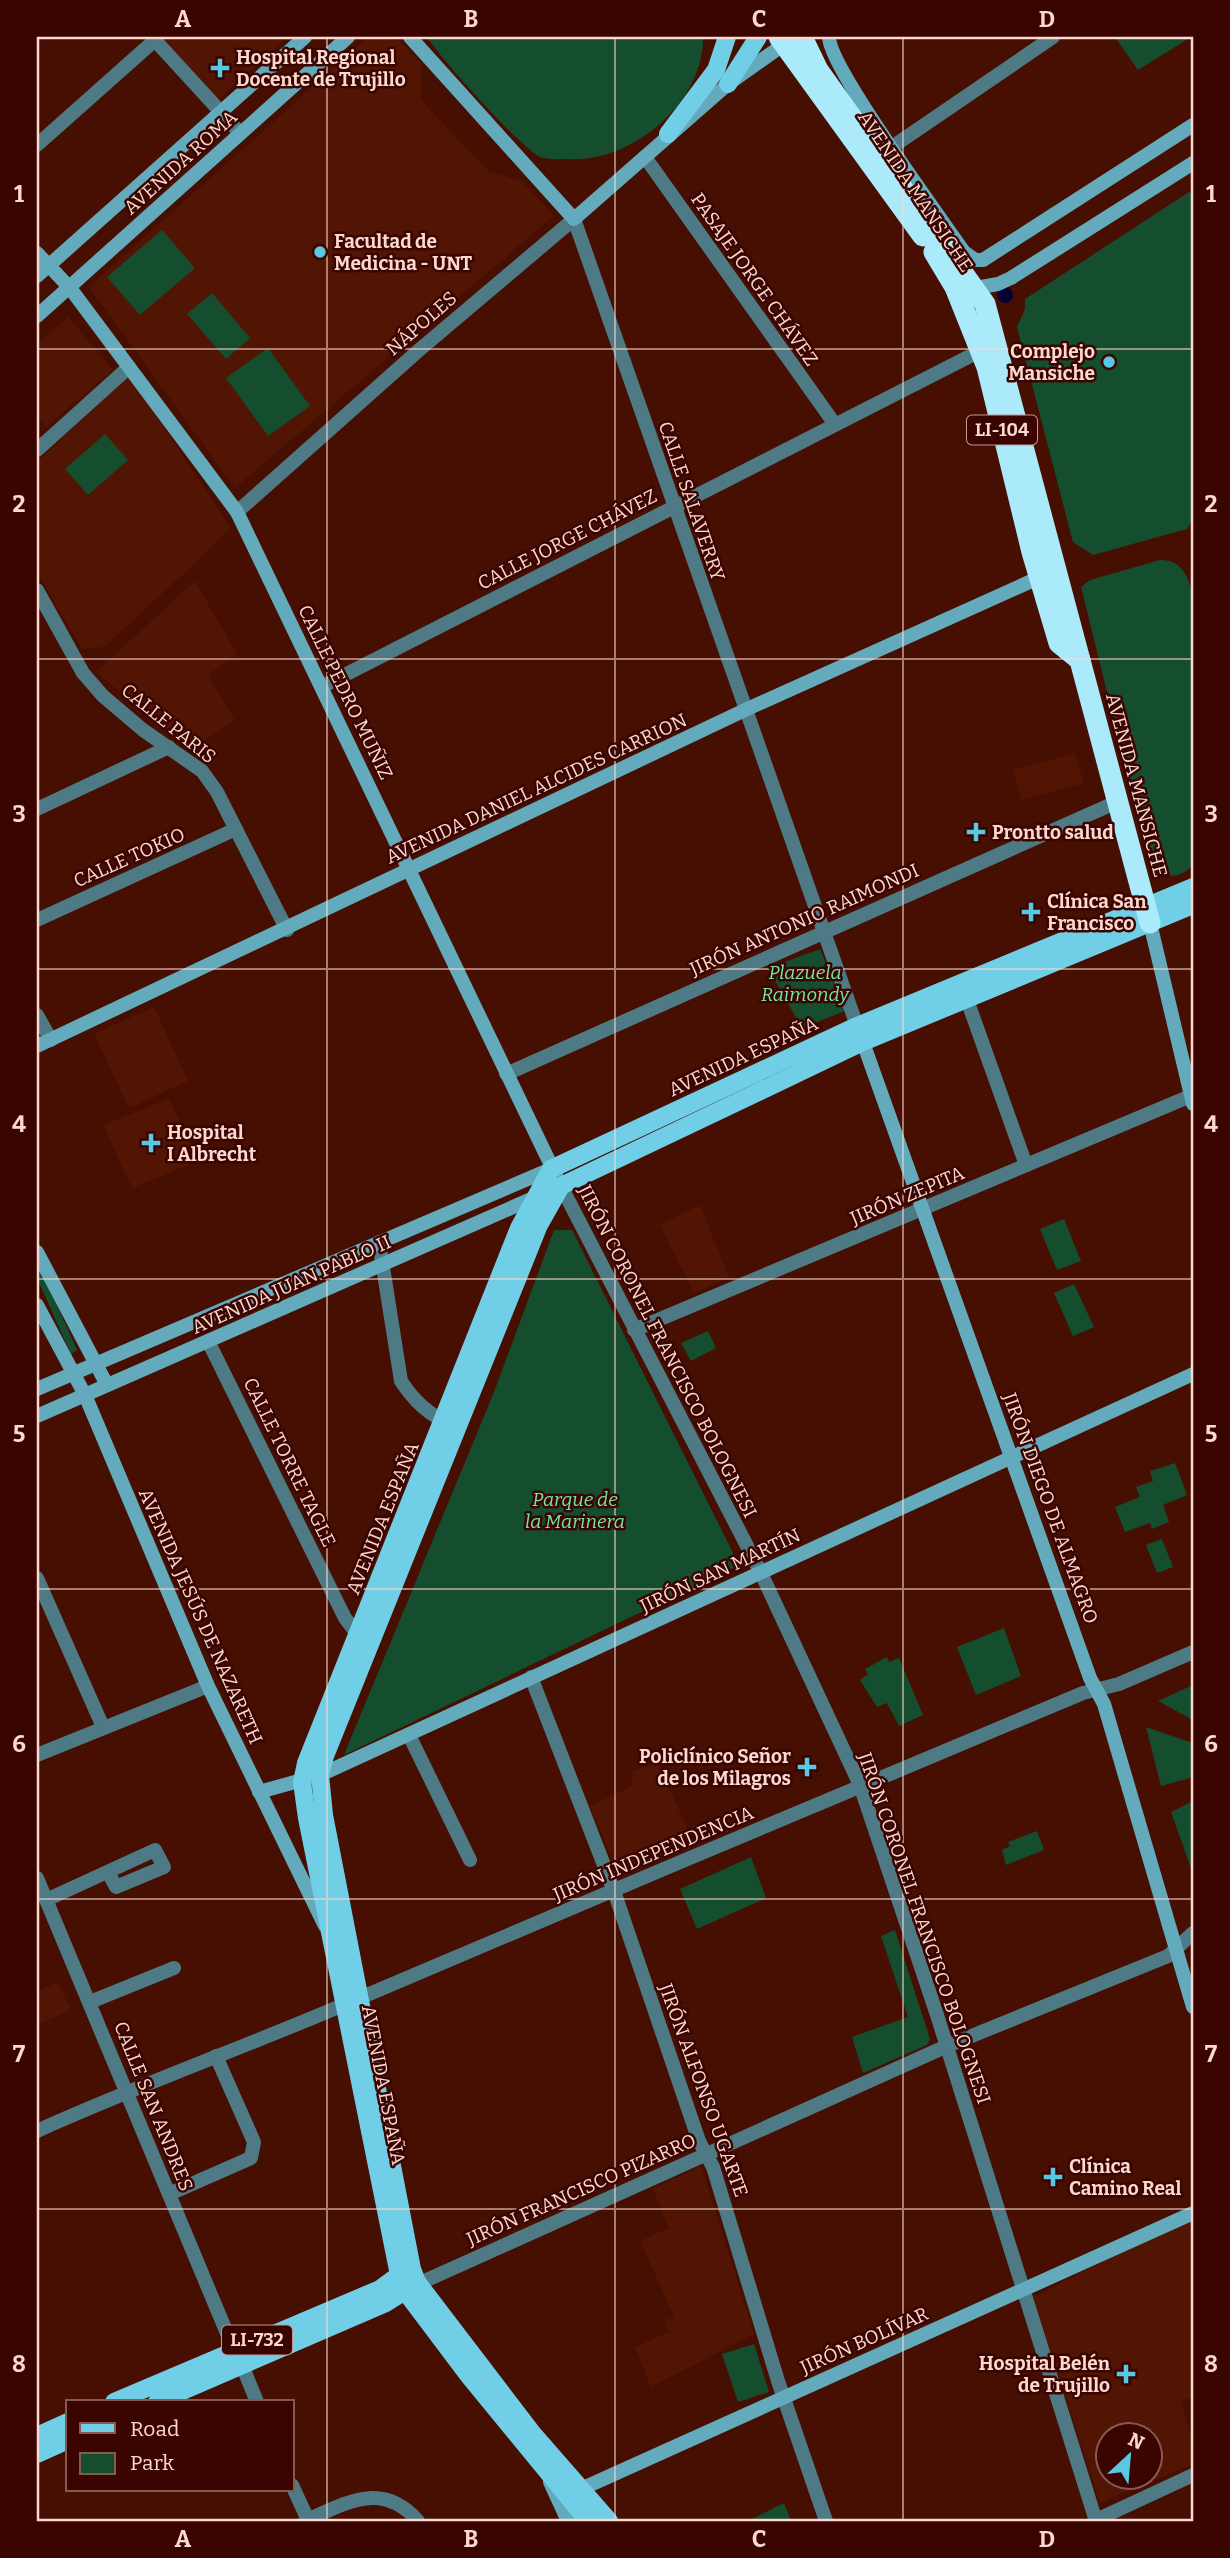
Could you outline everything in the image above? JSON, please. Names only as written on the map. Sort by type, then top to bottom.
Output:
[{"type":"highway","name":"AVENIDA MANSICHE","points":[[779,37],[928,231],[977,290],[985,304],[1047,574],[1059,643],[1080,660],[1148,915]]},
{"type":"highway","name":"AVENIDA MANSICHE","points":[[802,37],[818,70],[928,231],[955,287],[987,367],[1047,574]]},
{"type":"main road","points":[[668,134],[716,70],[727,37]]},
{"type":"main road","points":[[728,83],[758,37]]},
{"type":"main road","name":"AVENIDA ESPAÑA","points":[[354,2001],[332,1941],[302,1782],[306,1763],[358,1635],[450,1424],[539,1225],[561,1186],[860,1034],[966,997],[1148,915],[1193,887]]},
{"type":"main road","name":"AVENIDA ESPAÑA","points":[[407,2283],[412,2269],[354,2001],[320,1775],[533,1198],[551,1169],[860,1034],[1148,915],[1193,905]]},
{"type":"main road","name":"AVENIDA ESPAÑA","points":[[407,2283],[540,2462],[578,2505],[609,2521]]},
{"type":"main road","name":"AVENIDA ESPAÑA","points":[[407,2283],[487,2376],[589,2521]]},
{"type":"main road","name":"LI-732","points":[[160,2400],[238,2358],[380,2289],[407,2283]]},
{"type":"main road","name":"LI-732","points":[[120,2400],[238,2358]]},
{"type":"main road","points":[[37,2436],[66,2423]]},
{"type":"main road","points":[[37,2454],[66,2441]]},
{"type":"street","name":"AVENIDA ROMA","points":[[37,276],[304,37]]},
{"type":"street","name":"AVENIDA ROMA","points":[[37,316],[348,37]]},
{"type":"street","name":"CALLE SALAVERRY","points":[[410,37],[574,219],[860,1034]]},
{"type":"street","name":"NÁPOLES","points":[[237,512],[418,351],[645,157],[668,134],[728,83],[794,37]]},
{"type":"street","name":"AVENIDA MANSICHE","points":[[830,37],[831,50],[892,147],[964,252],[975,260],[983,260],[1193,124]]},
{"type":"street","points":[[892,147],[1053,37]]},
{"type":"street","points":[[37,145],[154,38],[240,133]]},
{"type":"street","name":"PASAJE JORGE CHÁVEZ","points":[[645,157],[834,423]]},
{"type":"street","points":[[955,287],[977,290],[1011,278],[1193,163]]},
{"type":"street","name":"CALLE PEDRO MUÑIZ","points":[[37,253],[70,288],[237,512],[323,686],[561,1186]]},
{"type":"street","name":"CALLE JORGE CHÁVEZ","points":[[323,686],[834,423],[980,351]]},
{"type":"street","points":[[37,450],[129,367]]},
{"type":"street","name":"AVENIDA DANIEL ALCIDES CARRION","points":[[37,1046],[287,930],[746,709],[1047,574]]},
{"type":"street","name":"CALLE PARIS","points":[[37,590],[83,673],[103,696],[202,771],[236,829],[287,930]]},
{"type":"street","points":[[38,806],[169,747]]},
{"type":"street","name":"JIRÓN ANTONIO RAIMONDI","points":[[506,1074],[1119,801]]},
{"type":"street","name":"CALLE TOKIO","points":[[37,920],[236,829]]},
{"type":"street","points":[[1148,915],[1193,1098]]},
{"type":"street","points":[[966,997],[1026,1165]]},
{"type":"street","points":[[37,1015],[51,1040]]},
{"type":"street","name":"JIRÓN DIEGO DE ALMAGRO","points":[[860,1034],[1097,1690],[1193,2007]]},
{"type":"street","name":"JIRÓN ZEPITA","points":[[634,1329],[1193,1098]]},
{"type":"street","name":"AVENIDA JUAN PABLO II","points":[[37,1389],[551,1169]]},
{"type":"street","name":"AVENIDA JUAN PABLO II","points":[[37,1416],[561,1186]]},
{"type":"street","name":"JIRÓN CORONEL FRANCISCO BOLOGNESI","points":[[561,1186],[761,1573],[860,1786],[947,2046],[1095,2521]]},
{"type":"street","points":[[380,1242],[401,1381],[412,1398],[450,1424]]},
{"type":"street","points":[[37,1252],[107,1385]]},
{"type":"street","points":[[320,1268],[328,1289]]},
{"type":"street","name":"AVENIDA JESÚS DE NAZARETH","points":[[37,1305],[85,1395],[208,1686],[332,1941]]},
{"type":"street","name":"CALLE TORRE TAGLE","points":[[208,1341],[345,1618],[358,1635]]},
{"type":"street","name":"JIRÓN SAN MARTÍN","points":[[259,1792],[320,1775],[1193,1374]]},
{"type":"street","points":[[37,1578],[103,1727]]},
{"type":"street","name":"JIRÓN INDEPENDENCIA","points":[[37,2131],[128,2090],[354,2001],[860,1786],[1193,1652]]},
{"type":"street","name":"JIRÓN ALFONSO UGARTE","points":[[531,1677],[614,1891],[699,2141],[713,2167],[826,2521]]},
{"type":"street","points":[[37,1755],[208,1686]]},
{"type":"street","points":[[409,1735],[470,1860]]},
{"type":"street","points":[[46,1900],[108,1872]]},
{"type":"street","name":"CALLE SAN ANDRES","points":[[37,1878],[256,2400]]},
{"type":"street","name":"JIRÓN FRANCISCO PIZARRO","points":[[407,2283],[706,2155],[947,2046],[1168,1956],[1193,1933]]},
{"type":"street","points":[[90,2002],[174,1968]]},
{"type":"street","points":[[169,2194],[251,2158],[255,2149],[254,2141],[216,2056]]},
{"type":"street","name":"JIRÓN BOLÍVAR","points":[[578,2505],[785,2397],[1193,2213]]},
{"type":"street","points":[[540,2462],[568,2521]]},
{"type":"street","points":[[1095,2521],[1193,2475]]},
{"type":"street","points":[[294,2490],[307,2521],[359,2498],[386,2499],[405,2507],[418,2521]]},
{"type":"shaded area","name":"Hospital Regional Docente de Trujillo","points":[[160,37],[288,37],[217,100]]},
{"type":"shaded area","name":"Facultad de Medicina - UNT","points":[[368,37],[395,37],[421,63],[421,100],[488,171],[522,181],[554,216],[235,488],[89,287]]},
{"type":"shaded area","points":[[1005,287],[1011,289],[1011,301],[1005,303],[999,301],[997,295],[999,289]]},
{"type":"shaded area","points":[[68,317],[113,370],[46,427],[37,417],[37,344]]},
{"type":"shaded area","points":[[129,375],[230,527],[104,647],[82,649],[37,572],[37,462]]},
{"type":"shaded area","points":[[195,581],[237,654],[208,675],[235,720],[190,750],[96,672]]},
{"type":"shaded area","points":[[1075,753],[1084,783],[1021,800],[1013,770]]},
{"type":"shaded area","points":[[154,1007],[188,1081],[129,1108],[94,1034]]},
{"type":"shaded area","name":"Hospital I Albrecht","points":[[169,1099],[199,1161],[132,1188],[103,1125]]},
{"type":"shaded area","points":[[700,1205],[729,1278],[694,1293],[660,1225]]},
{"type":"shaded area","points":[[657,1761],[695,1846],[631,1872],[615,1864],[590,1806],[634,1785],[630,1773]]},
{"type":"shaded area","points":[[58,1982],[71,2010],[37,2025],[37,1992]]},
{"type":"shaded area","points":[[701,2166],[754,2334],[651,2387],[635,2347],[669,2332],[664,2321],[674,2317],[640,2241],[669,2228],[653,2189]]},
{"type":"shaded area","name":"Hospital Belén de Trujillo","points":[[1193,2221],[1193,2397],[1181,2401],[1193,2443],[1193,2464],[1164,2476],[1164,2422],[1094,2422],[1094,2485],[1033,2297],[1160,2233]]},
{"type":"shaded area","name":"Hospital Belén de Trujillo","points":[[1096,2492],[1126,2492],[1100,2503]]},
{"type":"green space","points":[[427,37],[703,37],[700,61],[691,85],[677,106],[659,125],[638,140],[615,151],[591,158],[546,159],[530,150],[498,120]]},
{"type":"green space","points":[[1115,37],[1191,37],[1138,70]]},
{"type":"green space","name":"Complejo Mansiche","points":[[1189,192],[1193,193],[1193,519],[1187,529],[1093,555],[1073,542],[1017,327],[1025,309],[1025,299]]},
{"type":"green space","points":[[162,230],[195,268],[140,315],[107,277]]},
{"type":"green space","points":[[212,293],[250,338],[226,359],[187,314]]},
{"type":"green space","points":[[268,348],[310,406],[268,436],[226,378]]},
{"type":"green space","points":[[105,434],[128,460],[88,495],[65,469]]},
{"type":"green space","points":[[1160,560],[1179,566],[1186,576],[1193,596],[1193,865],[1185,872],[1171,876],[1159,870],[1146,849],[1081,587],[1090,580]]},
{"type":"green space","name":"Plazuela Raimondy","points":[[820,949],[845,1011],[802,1028],[768,968]]},
{"type":"green space","points":[[1064,1219],[1081,1261],[1057,1270],[1040,1229]]},
{"type":"green space","name":"Parque de la Marinera","points":[[554,1230],[572,1230],[739,1565],[344,1755],[494,1392]]},
{"type":"green space","points":[[37,1260],[77,1350],[71,1354],[37,1278]]},
{"type":"green space","points":[[1074,1284],[1094,1327],[1073,1336],[1054,1293]]},
{"type":"green space","points":[[708,1331],[716,1348],[691,1361],[681,1343]]},
{"type":"green space","points":[[1175,1463],[1187,1495],[1163,1505],[1169,1522],[1152,1529],[1150,1523],[1125,1532],[1115,1507],[1140,1497],[1136,1487],[1153,1481],[1150,1471]]},
{"type":"green space","points":[[1162,1539],[1173,1567],[1157,1573],[1146,1545]]},
{"type":"green space","points":[[1004,1628],[1021,1676],[976,1695],[957,1647]]},
{"type":"green space","points":[[887,1657],[889,1662],[899,1658],[923,1715],[899,1726],[887,1703],[877,1707],[860,1680],[868,1674],[865,1669]]},
{"type":"green space","points":[[1193,1685],[1193,1720],[1158,1701]]},
{"type":"green space","points":[[1146,1727],[1193,1743],[1193,1777],[1161,1786]]},
{"type":"green space","points":[[1193,1801],[1193,1869],[1192,1871],[1171,1812]]},
{"type":"green space","points":[[1037,1831],[1044,1850],[1006,1865],[1002,1850],[1010,1846],[1008,1842]]},
{"type":"green space","points":[[751,1857],[766,1898],[697,1929],[680,1889]]},
{"type":"green space","points":[[895,1930],[930,2039],[927,2045],[863,2073],[852,2037],[908,2017],[881,1936]]},
{"type":"green space","points":[[754,2344],[769,2392],[738,2402],[722,2354]]},
{"type":"green space","points":[[784,2503],[791,2521],[748,2521]]},
{"type":"place","name":"Hospital Regional Docente de Trujillo","points":[[220,68]]},
{"type":"place","name":"Facultad de Medicina - UNT","points":[[320,252]]},
{"type":"place","name":"Complejo Mansiche","points":[[1109,362]]},
{"type":"place","name":"Prontto salud","points":[[976,832]]},
{"type":"place","name":"Clínica San Francisco","points":[[1031,912]]},
{"type":"place","name":"Hospital I Albrecht","points":[[151,1143]]},
{"type":"place","name":"Policlínico Señor de los Milagros","points":[[807,1767]]},
{"type":"place","name":"Clínica Camino Real","points":[[1053,2177]]},
{"type":"place","name":"Hospital Belén de Trujillo","points":[[1126,2374]]}]
